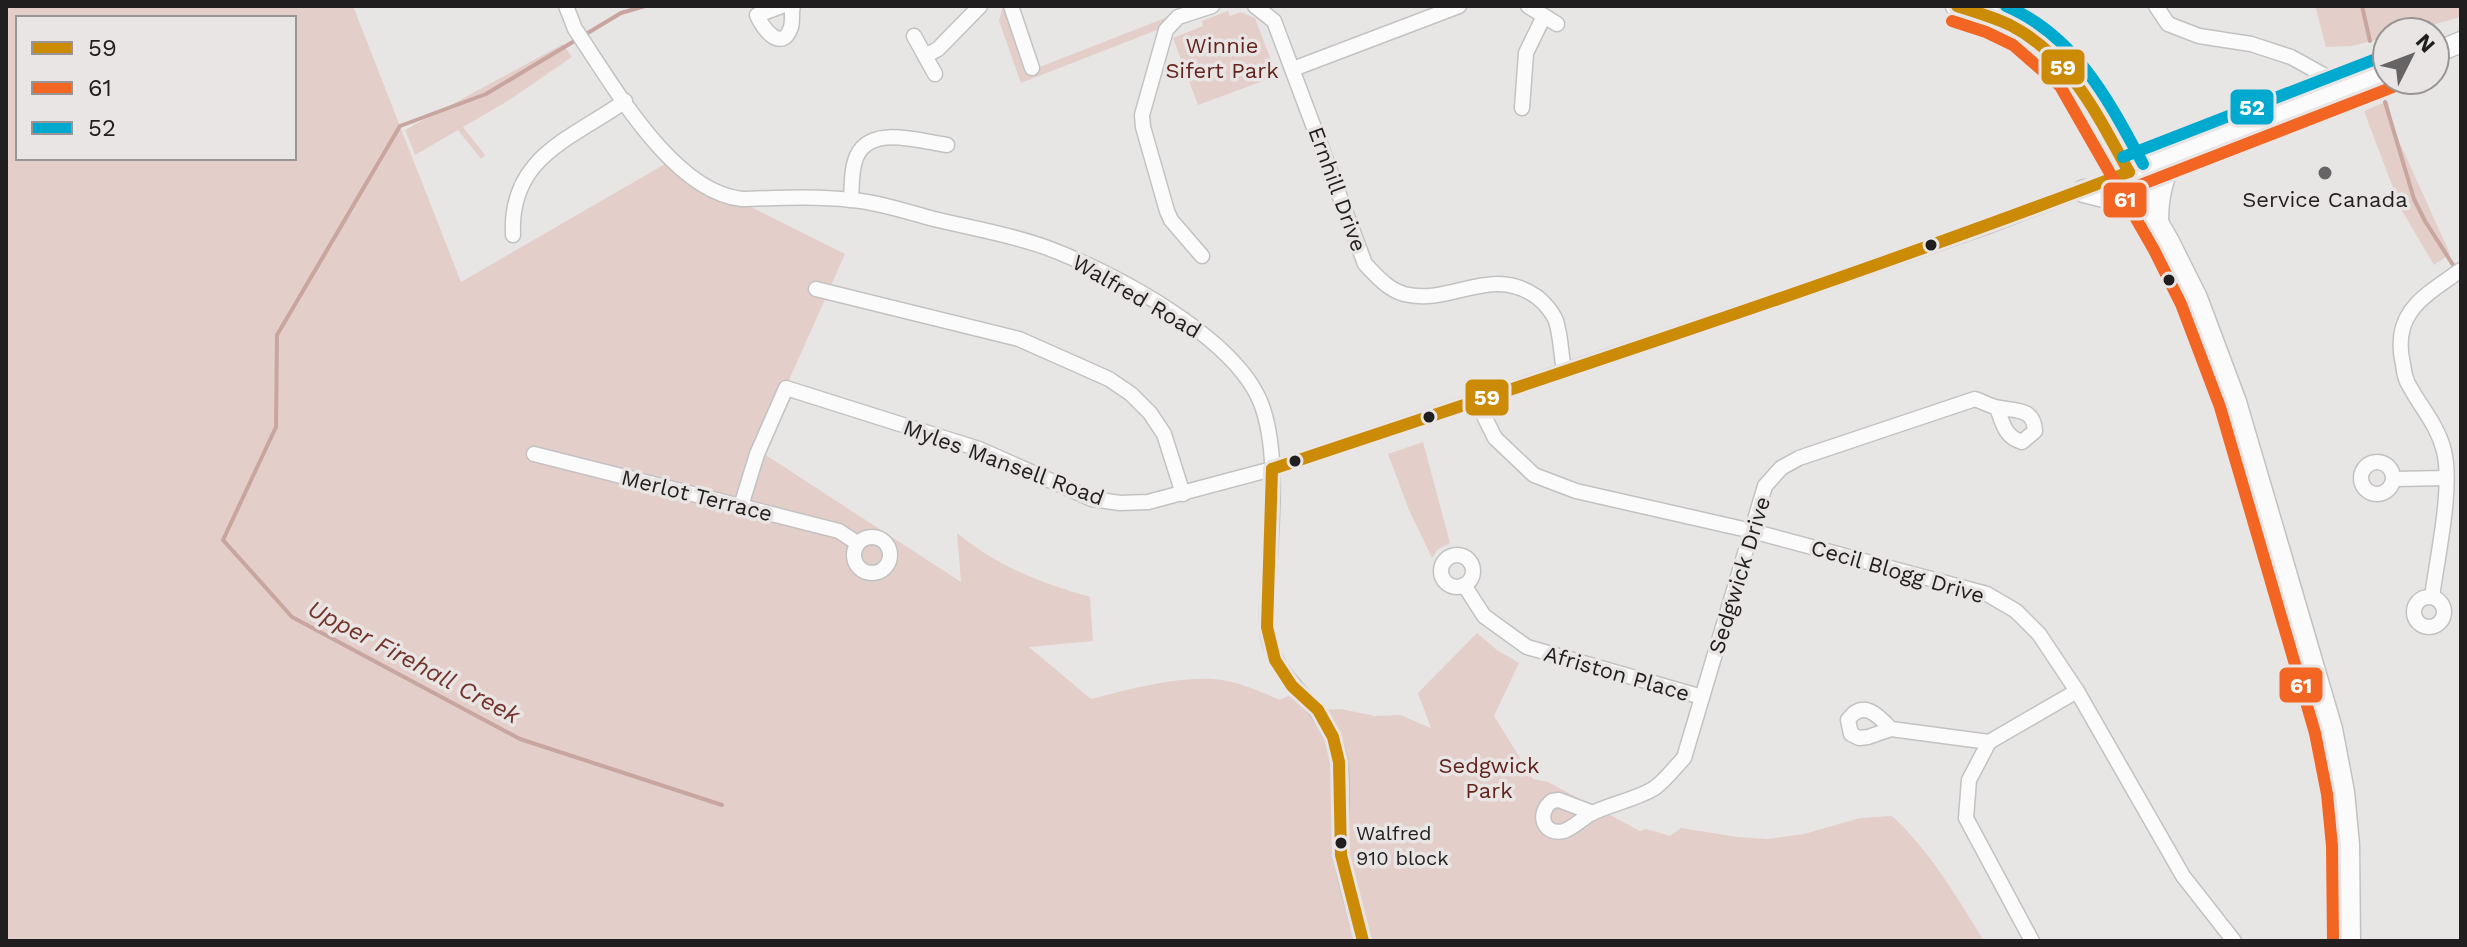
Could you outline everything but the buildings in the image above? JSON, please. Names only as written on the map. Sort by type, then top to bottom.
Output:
[{"type":"main road","points":[[1957,6],[1992,17],[2022,32],[2073,76],[2129,172],[2196,298],[2235,402],[2331,729],[2343,792],[2348,845],[2349,941]]},
{"type":"main road","points":[[2129,172],[2371,78]]},
{"type":"main road","points":[[2157,224],[2157,193],[2176,153]]},
{"type":"main road","points":[[2084,191],[2116,199],[2157,224]]},
{"type":"street","name":"Walfred Road","points":[[566,6],[575,29],[664,153],[689,177],[717,193],[742,199],[851,200],[1046,247],[1117,280],[1160,305],[1211,340],[1244,373],[1255,389],[1268,426],[1272,469],[1267,627],[1275,660],[1292,686],[1318,710],[1333,737],[1339,762],[1341,855],[1363,941]]},
{"type":"street","points":[[782,6],[757,15],[769,36],[786,34],[792,23],[793,6]]},
{"type":"street","points":[[925,56],[938,49],[980,6]]},
{"type":"street","points":[[1011,6],[1032,68]]},
{"type":"street","points":[[1202,256],[1167,211],[1142,115],[1166,30],[1191,9],[1212,6]]},
{"type":"street","name":"Ernhill Drive","points":[[1255,6],[1274,21],[1365,264],[1385,284],[1405,294],[1435,295],[1503,282],[1526,289],[1543,301],[1556,320],[1564,370]]},
{"type":"street","points":[[1293,69],[1459,6]]},
{"type":"street","points":[[1528,6],[1557,24]]},
{"type":"street","points":[[2156,6],[2168,24],[2199,36],[2251,44],[2291,57],[2347,88]]},
{"type":"street","points":[[1522,108],[1526,53],[1544,16]]},
{"type":"street","points":[[914,36],[935,74]]},
{"type":"street","points":[[513,235],[514,207],[519,191],[542,155],[625,101]]},
{"type":"street","points":[[851,200],[855,160],[864,144],[884,136],[947,145]]},
{"type":"street","name":"Myles Mansell Road","points":[[741,506],[757,454],[786,388],[979,449],[1092,499],[1120,503],[1148,502],[1272,469],[1776,300],[2084,191],[2129,172]]},
{"type":"street","points":[[2432,597],[2446,478],[2445,453],[2435,425],[2407,384],[2398,343],[2404,319],[2420,298],[2461,270]]},
{"type":"street","points":[[816,289],[1019,339],[1109,379],[1131,394],[1150,413],[1164,434],[1183,494]]},
{"type":"street","name":"Sedgwick Drive","points":[[1593,813],[1655,788],[1684,758],[1765,486],[1781,468],[1799,458],[1975,399],[1997,408]]},
{"type":"street","name":"Cecil Blogg Drive","points":[[1476,400],[1495,438],[1534,475],[1576,491],[1752,531],[1987,594],[2016,611],[2039,634],[2077,691],[2183,876],[2234,941]]},
{"type":"street","name":"Merlot Terrace","points":[[534,454],[839,531],[857,543]]},
{"type":"street","points":[[2394,479],[2446,478]]},
{"type":"street","name":"Afriston Place","points":[[1464,585],[1484,616],[1527,647],[1556,658],[1702,697]]},
{"type":"street","points":[[2032,941],[1966,818],[1969,780],[1989,742],[2077,691]]},
{"type":"street","points":[[1891,729],[1989,742]]},
{"type":"green space","name":"Sedgwick Park","points":[[6,6],[353,6],[461,282],[665,164],[845,254],[758,450],[961,582],[957,533],[1020,572],[1090,597],[1093,641],[1029,647],[1091,699],[1167,682],[1214,679],[1239,684],[1280,700],[1288,696],[1318,710],[1341,709],[1375,716],[1400,715],[1431,728],[1418,693],[1477,633],[1519,663],[1494,716],[1533,779],[1548,782],[1640,831],[1646,829],[1670,836],[1681,828],[1768,839],[1804,834],[1860,818],[1892,816],[1931,860],[1984,941],[6,941]]},
{"type":"green space","points":[[1003,6],[1027,72],[1165,18],[1162,28],[1021,83],[999,21]]},
{"type":"green space","points":[[2313,6],[2461,6],[2461,17],[2451,20],[2451,16],[2371,16],[2371,41],[2326,47]]},
{"type":"green space","name":"Winnie Sifert Park","points":[[1228,11],[1230,16],[1241,12],[1255,18],[1277,76],[1198,105],[1173,38],[1203,26],[1202,21]]},
{"type":"green space","points":[[563,44],[572,57],[463,127],[485,155],[481,159],[458,130],[415,155],[405,130]]},
{"type":"green space","points":[[2388,101],[2394,130],[2450,254],[2434,265],[2401,209],[2364,111]]},
{"type":"green space","points":[[1423,442],[1450,543],[1437,550],[1432,558],[1409,510],[1388,454]]},
{"type":"waterway","name":"Upper Firehall Creek","points":[[645,6],[621,13],[486,94],[400,126],[277,335],[276,427],[223,540],[292,617],[520,739],[722,805]]},
{"type":"waterway","points":[[2362,6],[2370,41]]},
{"type":"waterway","points":[[2385,102],[2414,199],[2455,268]]},
{"type":"transit line","name":"59","points":[[1957,6],[2010,25],[2049,53],[2080,89],[2129,172]]},
{"type":"transit line","name":"52","points":[[2006,6],[2052,34],[2071,53],[2103,94],[2143,164]]},
{"type":"transit line","name":"61","points":[[1952,21],[2013,45],[2060,86],[2154,250],[2181,304],[2220,407],[2315,733],[2327,794],[2332,846],[2333,941]]},
{"type":"transit line","name":"52","points":[[2123,157],[2371,61]]},
{"type":"transit line","name":"61","points":[[2135,187],[2371,96]]},
{"type":"transit line","name":"59","points":[[1272,469],[1810,288],[2129,172]]},
{"type":"transit line","name":"59","points":[[1272,469],[1267,627],[1275,660],[1292,686],[1318,710],[1333,737],[1339,762],[1341,855],[1363,941]]},
{"type":"place","name":"Service Canada","points":[[2325,173]]},
{"type":"place","name":"Walfred 910 block","points":[[1341,843]]}]
